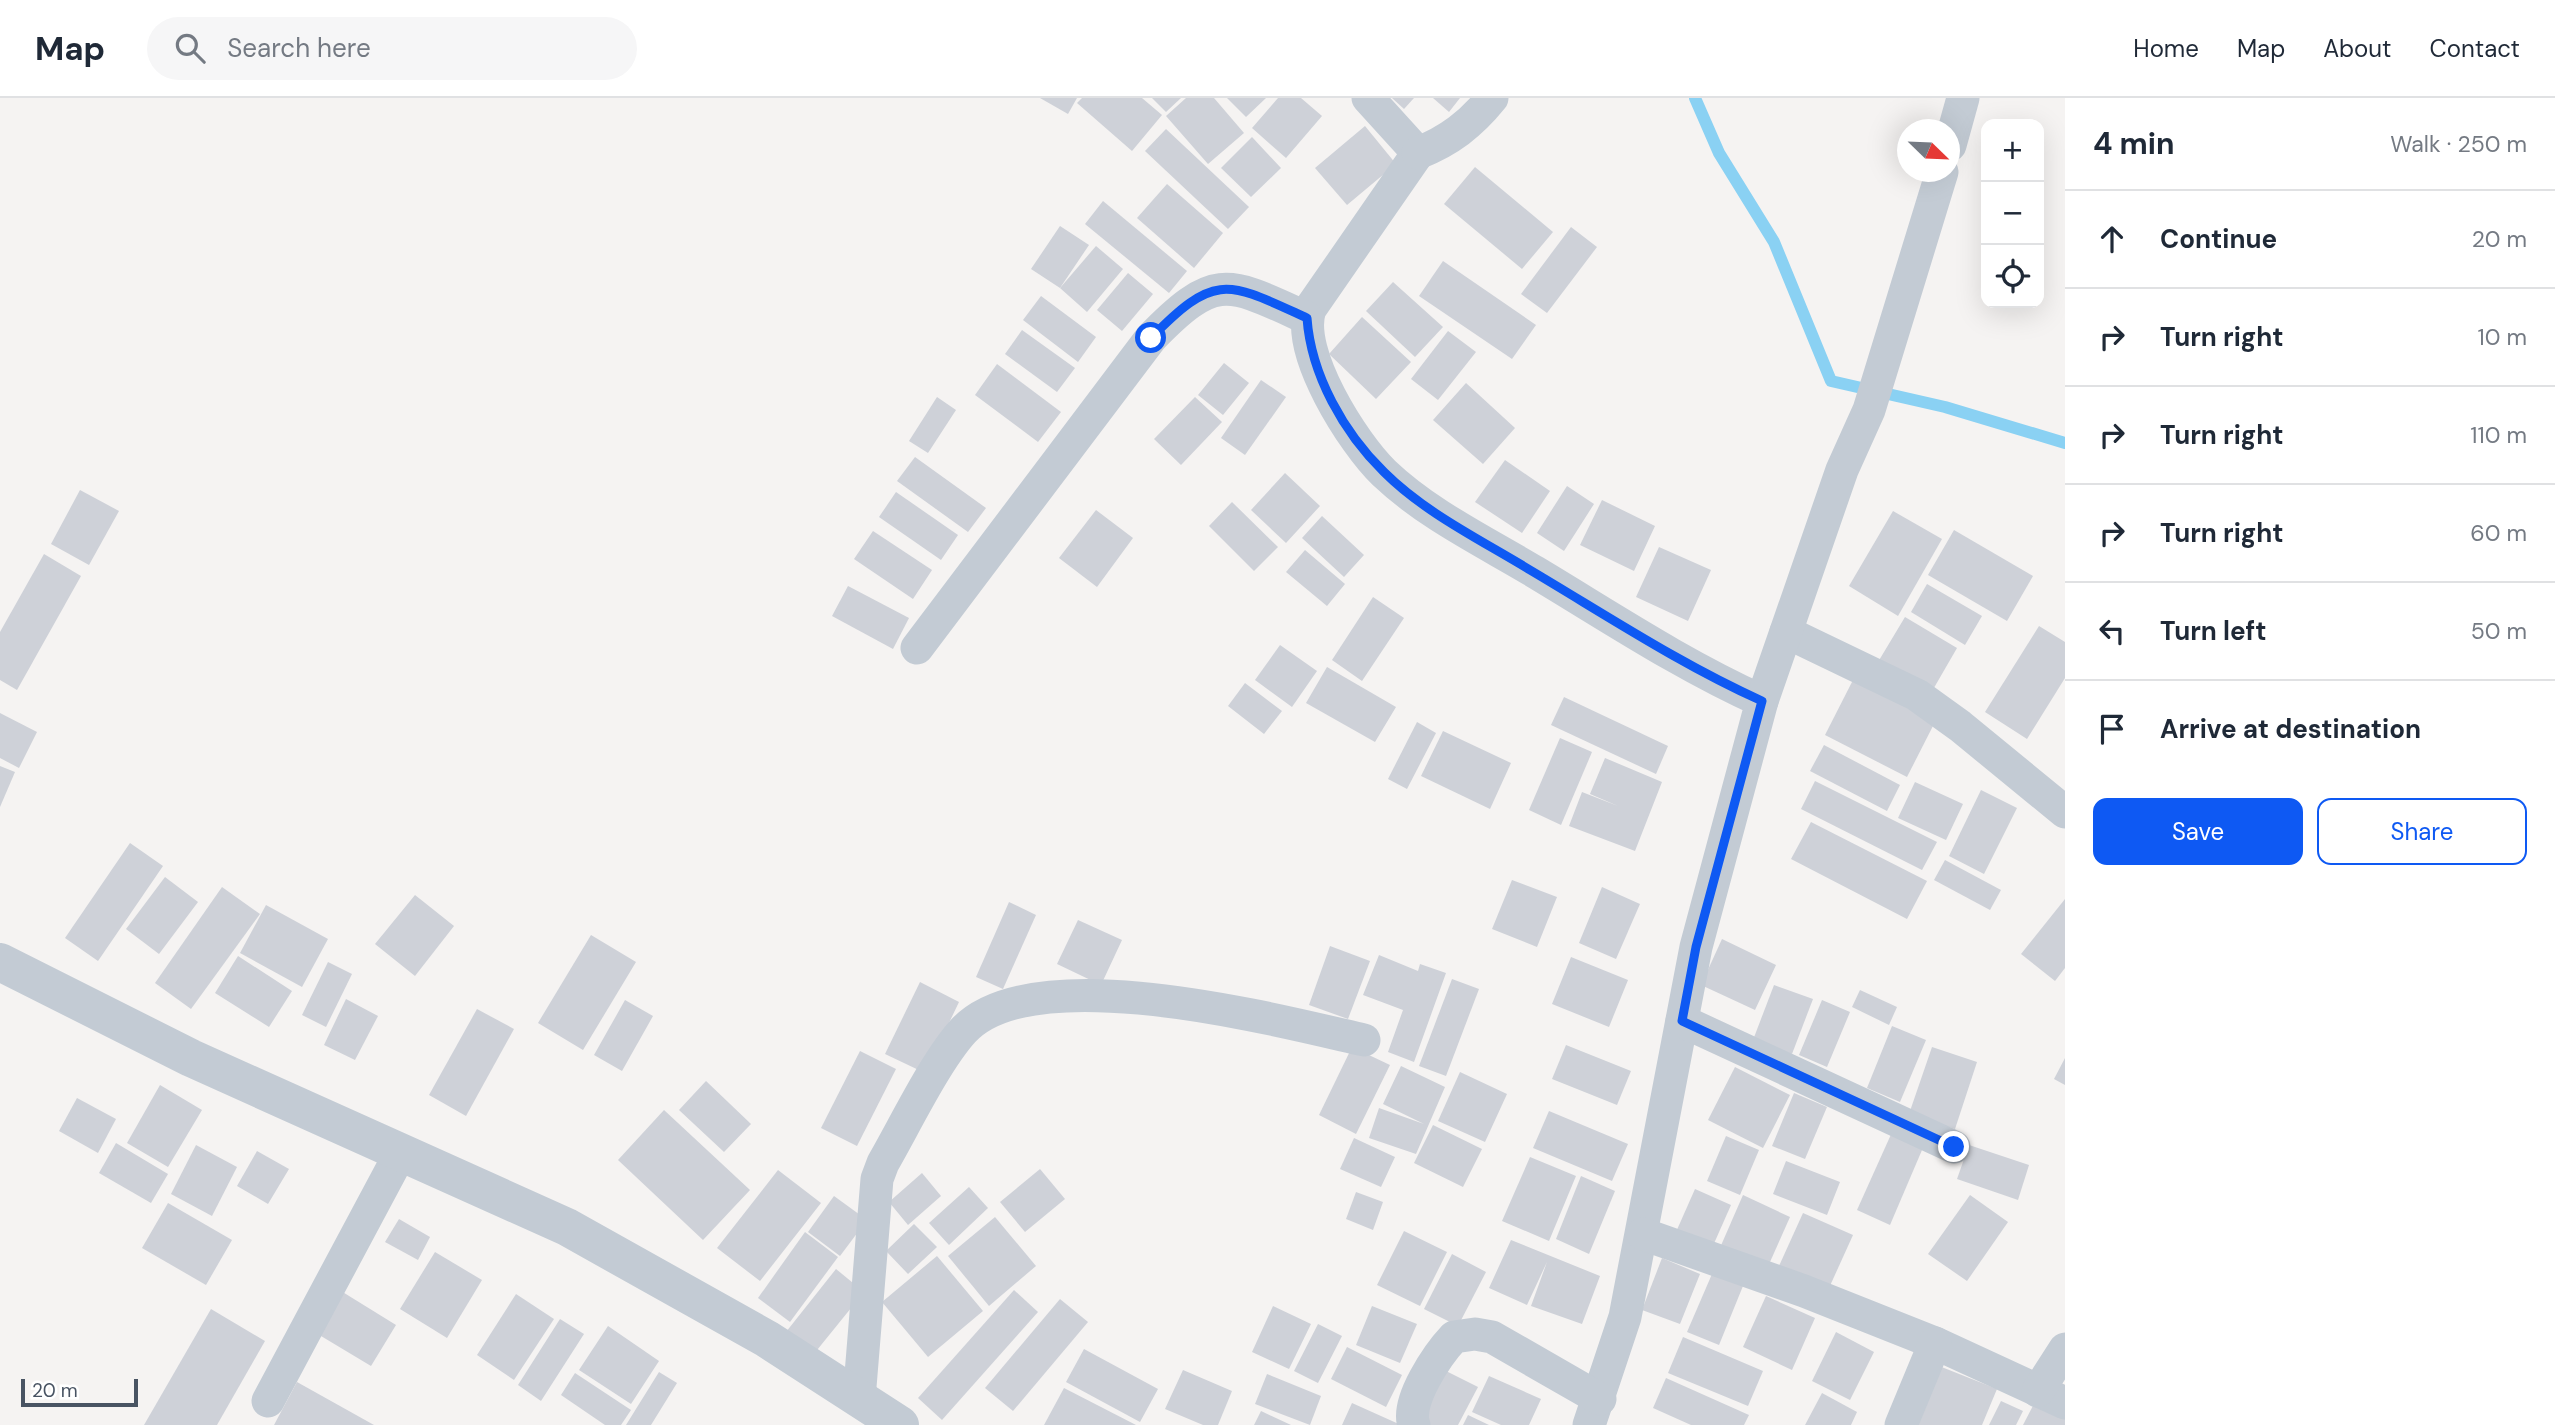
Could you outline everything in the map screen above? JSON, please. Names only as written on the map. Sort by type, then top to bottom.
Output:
[{"type":"street","points":[[1368,98],[1418,153]]},
{"type":"street","points":[[1492,98],[1469,124],[1444,144],[1418,153],[1310,309],[1307,318],[1326,390],[1346,426],[1384,473],[1441,516],[1646,641],[1762,701]]},
{"type":"street","points":[[1957,119],[1963,98]]},
{"type":"street","points":[[1414,1425],[1412,1406],[1434,1364],[1454,1337],[1475,1334],[1492,1337],[1594,1412],[1625,1317],[1696,947],[1762,701],[1842,470],[1869,410],[1939,182]]},
{"type":"street","points":[[917,648],[1151,338],[1176,313],[1204,292],[1230,288],[1252,293],[1307,318]]},
{"type":"street","points":[[1786,632],[1917,695],[1960,726],[2065,812]]},
{"type":"street","points":[[0,962],[191,1058],[568,1227],[626,1257],[767,1339],[875,1415]]},
{"type":"street","points":[[875,1415],[877,1179],[883,1163],[963,1031],[986,1014],[1013,1005],[1052,998],[1142,997],[1251,1014],[1364,1040]]},
{"type":"street","points":[[1682,1021],[1954,1147]]},
{"type":"street","points":[[268,1401],[401,1152]]},
{"type":"street","points":[[1643,1234],[1804,1291],[1935,1343],[2052,1397],[2065,1349]]},
{"type":"street","points":[[1901,1425],[1935,1343]]},
{"type":"building","points":[[1040,98],[1077,98],[1068,114]]},
{"type":"building","points":[[1082,98],[1142,98],[1162,115],[1132,151],[1077,103]]},
{"type":"building","points":[[1152,98],[1181,98],[1166,112]]},
{"type":"building","points":[[1186,98],[1214,98],[1244,133],[1208,164],[1166,116]]},
{"type":"building","points":[[1227,98],[1266,98],[1246,117]]},
{"type":"building","points":[[1278,98],[1301,98],[1322,116],[1286,158],[1252,128]]},
{"type":"building","points":[[1392,98],[1414,98],[1404,109]]},
{"type":"building","points":[[1433,98],[1460,98],[1449,112]]},
{"type":"building","points":[[1365,126],[1396,164],[1347,205],[1315,168]]},
{"type":"building","points":[[1166,129],[1249,207],[1228,229],[1145,151]]},
{"type":"building","points":[[1252,137],[1281,168],[1251,197],[1221,168]]},
{"type":"building","points":[[1475,167],[1553,232],[1522,269],[1444,204]]},
{"type":"building","points":[[1167,184],[1223,233],[1194,268],[1137,218]]},
{"type":"building","points":[[1103,201],[1187,271],[1169,293],[1085,224]]},
{"type":"building","points":[[1060,226],[1089,245],[1060,288],[1031,269]]},
{"type":"building","points":[[1571,227],[1597,247],[1547,313],[1521,294]]},
{"type":"building","points":[[1096,246],[1123,269],[1087,312],[1060,288]]},
{"type":"building","points":[[1443,261],[1536,325],[1512,359],[1419,296]]},
{"type":"building","points":[[1128,273],[1153,294],[1122,331],[1097,310]]},
{"type":"building","points":[[1393,282],[1443,327],[1415,357],[1366,311]]},
{"type":"building","points":[[1041,296],[1096,337],[1078,362],[1023,320]]},
{"type":"building","points":[[1362,317],[1411,362],[1376,399],[1329,354]]},
{"type":"building","points":[[1022,330],[1075,368],[1057,392],[1005,354]]},
{"type":"building","points":[[1448,331],[1476,352],[1438,400],[1411,379]]},
{"type":"building","points":[[1224,363],[1249,383],[1223,415],[1198,395]]},
{"type":"building","points":[[997,364],[1061,412],[1038,442],[975,395]]},
{"type":"building","points":[[1261,380],[1286,397],[1245,455],[1221,438]]},
{"type":"building","points":[[1466,383],[1515,428],[1483,464],[1433,420]]},
{"type":"building","points":[[937,397],[956,410],[928,453],[909,441]]},
{"type":"building","points":[[1195,397],[1222,422],[1181,465],[1154,439]]},
{"type":"building","points":[[915,457],[986,508],[968,532],[897,481]]},
{"type":"building","points":[[1505,460],[1550,491],[1522,533],[1475,502]]},
{"type":"building","points":[[1285,473],[1320,506],[1286,543],[1251,510]]},
{"type":"building","points":[[1567,486],[1594,504],[1564,551],[1537,533]]},
{"type":"building","points":[[80,490],[119,511],[89,565],[51,544]]},
{"type":"building","points":[[896,492],[958,535],[941,560],[879,517]]},
{"type":"building","points":[[1602,500],[1655,526],[1634,571],[1580,545]]},
{"type":"building","points":[[1232,502],[1278,547],[1254,571],[1209,526]]},
{"type":"building","points":[[1096,510],[1133,538],[1097,587],[1059,558]]},
{"type":"building","points":[[1893,511],[1942,539],[1898,616],[1849,586]]},
{"type":"building","points":[[1322,516],[1364,555],[1344,577],[1302,538]]},
{"type":"building","points":[[1954,530],[2033,576],[2007,621],[1928,575]]},
{"type":"building","points":[[873,531],[932,570],[913,599],[854,559]]},
{"type":"building","points":[[1659,547],[1711,570],[1688,621],[1636,597]]},
{"type":"building","points":[[1305,550],[1345,584],[1327,606],[1286,572]]},
{"type":"building","points":[[44,554],[81,576],[17,690],[0,680],[0,632]]},
{"type":"building","points":[[1927,584],[1982,616],[1965,645],[1911,612]]},
{"type":"building","points":[[848,586],[909,618],[893,649],[832,616]]},
{"type":"building","points":[[1373,597],[1404,618],[1362,681],[1332,660]]},
{"type":"building","points":[[1905,617],[1957,648],[1931,693],[1878,662]]},
{"type":"building","points":[[2039,626],[2065,642],[2065,678],[2027,739],[1985,712]]},
{"type":"building","points":[[1280,645],[1317,671],[1292,707],[1255,680]]},
{"type":"building","points":[[1327,667],[1396,707],[1375,742],[1306,703]]},
{"type":"building","points":[[1853,680],[1935,722],[1907,777],[1825,735]]},
{"type":"building","points":[[1245,683],[1282,711],[1264,734],[1228,706]]},
{"type":"building","points":[[1564,697],[1668,746],[1656,774],[1551,725]]},
{"type":"building","points":[[0,713],[37,732],[19,768],[0,758]]},
{"type":"building","points":[[1417,722],[1436,733],[1407,789],[1388,779]]},
{"type":"building","points":[[1443,731],[1511,763],[1490,809],[1421,776]]},
{"type":"building","points":[[1560,738],[1592,752],[1561,825],[1529,810]]},
{"type":"building","points":[[1824,745],[1900,785],[1887,811],[1810,771]]},
{"type":"building","points":[[1605,758],[1662,782],[1635,851],[1569,826],[1582,792],[1618,806],[1590,794]]},
{"type":"building","points":[[0,766],[15,772],[0,807]]},
{"type":"building","points":[[1815,781],[1937,842],[1922,870],[1801,809]]},
{"type":"building","points":[[1915,782],[1963,804],[1946,840],[1898,818]]},
{"type":"building","points":[[1981,790],[2017,808],[1984,874],[1949,856]]},
{"type":"building","points":[[1811,822],[1927,881],[1907,919],[1791,859]]},
{"type":"building","points":[[130,843],[163,866],[98,961],[65,938]]},
{"type":"building","points":[[1945,860],[2001,890],[1990,910],[1934,880]]},
{"type":"building","points":[[165,877],[198,902],[159,954],[126,929]]},
{"type":"building","points":[[1512,880],[1557,897],[1537,947],[1492,929]]},
{"type":"building","points":[[222,887],[260,914],[191,1009],[155,983]]},
{"type":"building","points":[[1602,887],[1640,904],[1616,959],[1579,943]]},
{"type":"building","points":[[415,895],[454,926],[415,976],[375,944]]},
{"type":"building","points":[[2065,899],[2065,968],[2055,981],[2021,954]]},
{"type":"building","points":[[1009,902],[1036,915],[1003,989],[976,977]]},
{"type":"building","points":[[266,905],[328,939],[302,987],[240,953]]},
{"type":"building","points":[[1078,920],[1122,940],[1101,985],[1057,964]]},
{"type":"building","points":[[591,935],[636,962],[583,1050],[538,1023]]},
{"type":"building","points":[[1722,939],[1776,965],[1755,1010],[1701,985]]},
{"type":"building","points":[[1330,946],[1370,961],[1348,1019],[1309,1005]]},
{"type":"building","points":[[1379,955],[1418,971],[1420,964],[1446,973],[1414,1062],[1388,1052],[1403,1010],[1363,995]]},
{"type":"building","points":[[238,956],[292,991],[269,1027],[215,993]]},
{"type":"building","points":[[1571,957],[1628,980],[1609,1027],[1552,1004]]},
{"type":"building","points":[[328,962],[352,974],[326,1027],[302,1015]]},
{"type":"building","points":[[1452,979],[1479,989],[1446,1076],[1419,1066]]},
{"type":"building","points":[[920,982],[959,1002],[925,1073],[885,1054]]},
{"type":"building","points":[[1774,985],[1813,999],[1792,1054],[1753,1040]]},
{"type":"building","points":[[1860,990],[1897,1007],[1889,1025],[1852,1007]]},
{"type":"building","points":[[346,999],[378,1016],[355,1060],[324,1045]]},
{"type":"building","points":[[625,1000],[653,1016],[622,1071],[594,1055]]},
{"type":"building","points":[[1822,1000],[1850,1012],[1827,1067],[1799,1055]]},
{"type":"building","points":[[477,1009],[514,1029],[466,1116],[429,1095]]},
{"type":"building","points":[[1892,1026],[1926,1040],[1900,1102],[1867,1088]]},
{"type":"building","points":[[1566,1045],[1631,1071],[1617,1105],[1552,1079]]},
{"type":"building","points":[[1352,1047],[1390,1065],[1356,1134],[1319,1115]]},
{"type":"building","points":[[1932,1047],[1977,1062],[1955,1129],[1909,1114]]},
{"type":"building","points":[[860,1051],[896,1069],[857,1146],[821,1128]]},
{"type":"building","points":[[2065,1058],[2065,1085],[2054,1079]]},
{"type":"building","points":[[1401,1066],[1445,1087],[1416,1154],[1369,1138],[1379,1108],[1424,1124],[1383,1104]]},
{"type":"building","points":[[1735,1067],[1790,1095],[1763,1148],[1708,1120]]},
{"type":"building","points":[[1460,1072],[1507,1094],[1485,1142],[1438,1121]]},
{"type":"building","points":[[706,1081],[751,1124],[724,1152],[679,1110]]},
{"type":"building","points":[[160,1085],[202,1110],[168,1167],[127,1143]]},
{"type":"building","points":[[1794,1093],[1827,1107],[1805,1159],[1772,1146]]},
{"type":"building","points":[[77,1098],[116,1119],[98,1153],[59,1131]]},
{"type":"building","points":[[664,1110],[750,1190],[703,1240],[618,1160]]},
{"type":"building","points":[[1549,1111],[1628,1144],[1612,1181],[1533,1148]]},
{"type":"building","points":[[1433,1125],[1482,1149],[1463,1187],[1414,1163]]},
{"type":"building","points":[[1893,1130],[1925,1143],[1890,1225],[1857,1210]]},
{"type":"building","points":[[1726,1136],[1759,1150],[1740,1195],[1707,1181]]},
{"type":"building","points":[[1354,1138],[1395,1157],[1381,1187],[1340,1169]]},
{"type":"building","points":[[116,1143],[168,1174],[151,1203],[99,1173]]},
{"type":"building","points":[[196,1145],[237,1167],[212,1216],[171,1194]]},
{"type":"building","points":[[1969,1145],[2029,1165],[2018,1200],[1957,1179]]},
{"type":"building","points":[[257,1151],[289,1169],[268,1204],[237,1186]]},
{"type":"building","points":[[1530,1157],[1576,1176],[1549,1241],[1502,1221]]},
{"type":"building","points":[[1786,1161],[1840,1182],[1827,1215],[1773,1194]]},
{"type":"building","points":[[1040,1169],[1065,1199],[1025,1232],[1000,1202]]},
{"type":"building","points":[[778,1170],[821,1203],[760,1281],[717,1248]]},
{"type":"building","points":[[922,1173],[941,1196],[908,1225],[889,1202]]},
{"type":"building","points":[[1581,1176],[1615,1191],[1589,1254],[1556,1239]]},
{"type":"building","points":[[969,1187],[988,1208],[949,1245],[929,1223]]},
{"type":"building","points":[[1695,1189],[1731,1205],[1712,1248],[1676,1232]]},
{"type":"building","points":[[1356,1192],[1383,1202],[1373,1230],[1346,1219]]},
{"type":"building","points":[[1743,1195],[1790,1217],[1766,1271],[1719,1250]]},
{"type":"building","points":[[1970,1195],[2008,1222],[1967,1281],[1928,1254]]},
{"type":"building","points":[[834,1196],[867,1220],[840,1256],[808,1232]]},
{"type":"building","points":[[168,1203],[232,1240],[206,1285],[142,1248]]},
{"type":"building","points":[[1803,1213],[1853,1235],[1829,1288],[1779,1266]]},
{"type":"building","points":[[995,1217],[1036,1266],[989,1306],[948,1256]]},
{"type":"building","points":[[399,1219],[430,1237],[418,1260],[385,1242]]},
{"type":"building","points":[[914,1224],[937,1247],[908,1274],[886,1251]]},
{"type":"building","points":[[1404,1231],[1447,1252],[1420,1306],[1377,1285]]},
{"type":"building","points":[[805,1232],[838,1257],[790,1322],[758,1298]]},
{"type":"building","points":[[1511,1240],[1600,1276],[1582,1324],[1531,1306],[1547,1262],[1527,1305],[1489,1288]]},
{"type":"building","points":[[435,1252],[482,1280],[447,1338],[400,1309]]},
{"type":"building","points":[[1452,1254],[1486,1272],[1458,1326],[1424,1309]]},
{"type":"building","points":[[937,1256],[983,1311],[928,1357],[882,1302]]},
{"type":"building","points":[[1662,1258],[1700,1274],[1680,1324],[1642,1310]]},
{"type":"building","points":[[836,1269],[864,1292],[813,1355],[786,1332]]},
{"type":"building","points":[[1712,1274],[1743,1286],[1719,1345],[1687,1332]]},
{"type":"building","points":[[1014,1290],[1038,1312],[942,1420],[918,1398]]},
{"type":"building","points":[[341,1291],[396,1325],[371,1366],[316,1333]]},
{"type":"building","points":[[516,1294],[554,1319],[514,1380],[477,1355]]},
{"type":"building","points":[[1766,1296],[1815,1318],[1792,1370],[1743,1347]]},
{"type":"building","points":[[1060,1299],[1088,1322],[1013,1411],[985,1388]]},
{"type":"building","points":[[1273,1306],[1311,1324],[1289,1369],[1252,1352]]},
{"type":"building","points":[[1372,1306],[1417,1324],[1400,1363],[1356,1345]]},
{"type":"building","points":[[211,1309],[265,1341],[217,1425],[144,1425]]},
{"type":"building","points":[[560,1319],[584,1334],[541,1401],[518,1385]]},
{"type":"building","points":[[1318,1324],[1342,1336],[1318,1383],[1294,1371]]},
{"type":"building","points":[[608,1326],[659,1361],[631,1404],[579,1370]]},
{"type":"building","points":[[1836,1332],[1874,1352],[1850,1400],[1812,1381]]},
{"type":"building","points":[[1683,1337],[1763,1371],[1748,1406],[1668,1373]]},
{"type":"building","points":[[1347,1347],[1402,1375],[1386,1407],[1331,1379]]},
{"type":"building","points":[[1084,1349],[1158,1389],[1140,1422],[1066,1382]]},
{"type":"building","points":[[1934,1364],[1997,1389],[1982,1425],[1909,1425]]},
{"type":"building","points":[[1442,1369],[1478,1387],[1458,1425],[1415,1425]]},
{"type":"building","points":[[1183,1370],[1232,1391],[1218,1425],[1203,1425],[1165,1409]]},
{"type":"building","points":[[659,1372],[677,1383],[651,1425],[626,1425]]},
{"type":"building","points":[[575,1373],[631,1410],[621,1425],[605,1425],[561,1395]]},
{"type":"building","points":[[1267,1374],[1321,1396],[1310,1425],[1255,1404]]},
{"type":"building","points":[[1489,1376],[1541,1399],[1529,1425],[1501,1425],[1472,1412]]},
{"type":"building","points":[[1666,1378],[1749,1415],[1744,1425],[1691,1425],[1653,1408]]},
{"type":"building","points":[[297,1382],[374,1425],[274,1425]]},
{"type":"building","points":[[1064,1388],[1136,1425],[1044,1425]]},
{"type":"building","points":[[1822,1393],[1857,1412],[1851,1425],[1805,1425]]},
{"type":"building","points":[[2037,1398],[2065,1413],[2065,1425],[2023,1425]]},
{"type":"building","points":[[2001,1401],[2023,1411],[2016,1425],[1989,1425]]},
{"type":"building","points":[[1352,1403],[1401,1425],[1342,1425]]},
{"type":"building","points":[[1261,1411],[1291,1425],[1254,1425]]},
{"type":"building","points":[[1468,1415],[1489,1425],[1463,1425]]},
{"type":"waterway","points":[[1695,98],[1719,153],[1774,242],[1831,381],[1945,407],[2065,443]]},
{"type":"route","points":[[1151,338],[1176,313],[1204,292],[1230,288],[1252,293],[1307,318],[1308,331],[1326,390],[1346,426],[1384,473],[1441,516],[1646,641],[1762,701],[1696,947],[1682,1021],[1954,1147]]}]
